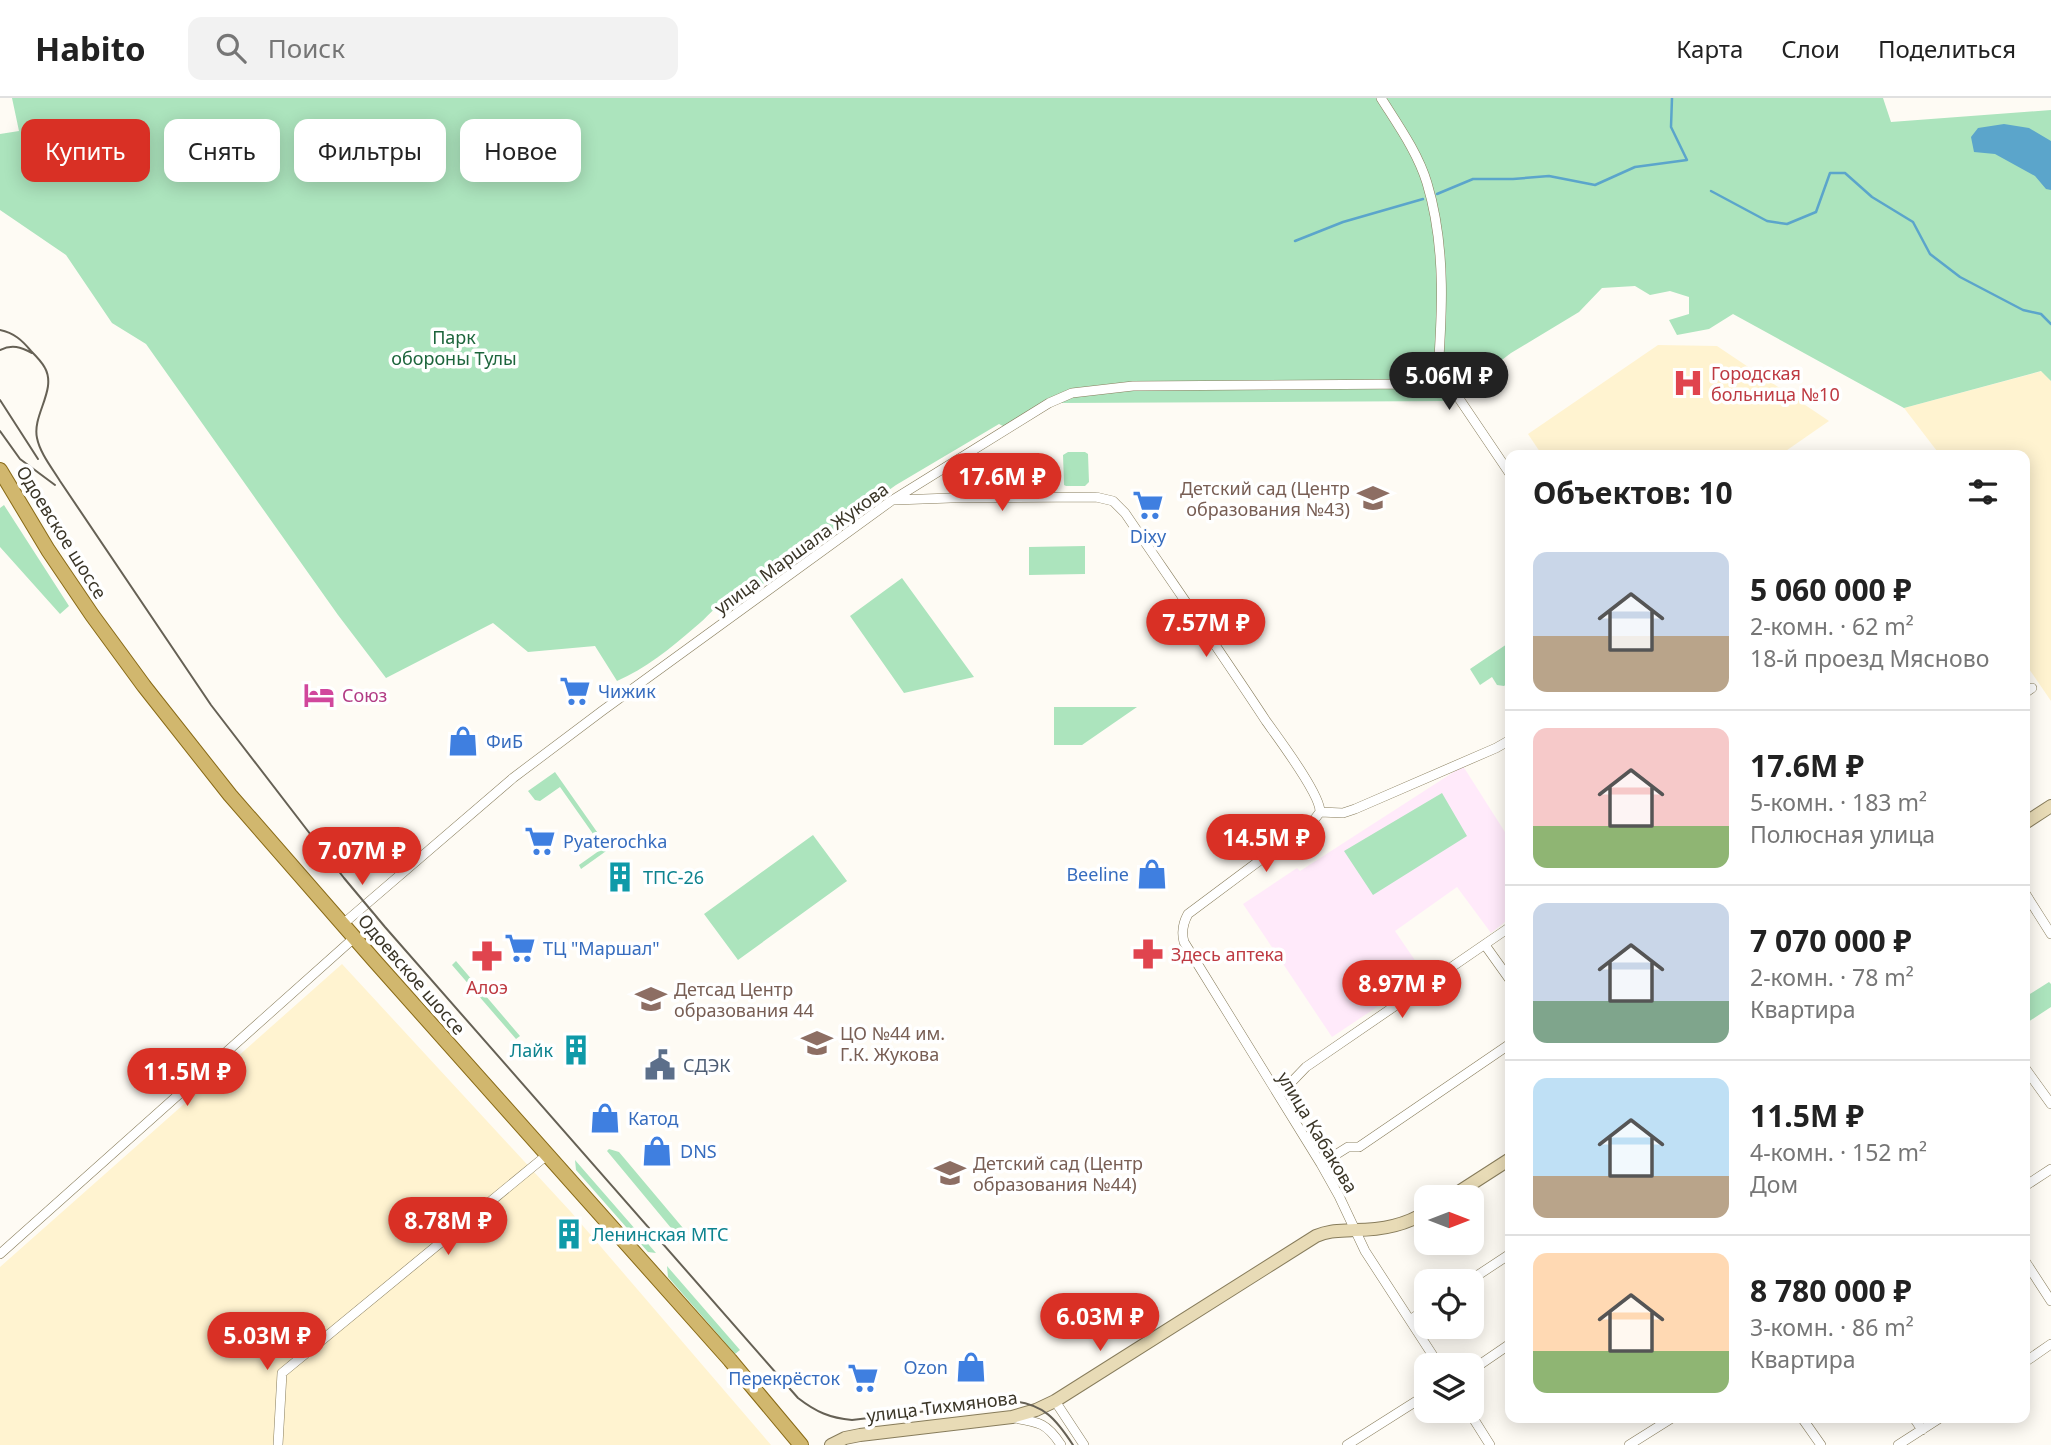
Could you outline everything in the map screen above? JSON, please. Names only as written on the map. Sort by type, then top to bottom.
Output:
[{"type":"main road","name":"Одоевское шоссе","points":[[0,470],[48,550],[144,686],[230,794],[354,939],[765,1400],[801,1445]]},
{"type":"street","points":[[1381,98],[1413,152],[1427,182],[1435,218],[1442,266],[1437,387],[1458,397],[1505,467]]},
{"type":"street","name":"улица Маршала Жукова","points":[[343,924],[523,771],[602,710],[891,501],[1027,415],[1072,393],[1133,386],[1416,384],[1437,387]]},
{"type":"street","points":[[891,501],[932,498],[1083,497],[1112,501],[1125,513],[1239,678],[1309,784],[1320,806],[1320,812],[1343,813],[1355,809],[1505,743]]},
{"type":"street","points":[[2030,820],[2051,806]]},
{"type":"street","name":"улица Кабакова","points":[[1320,812],[1314,820],[1188,914],[1183,927],[1184,942],[1321,1164],[1365,1251],[1431,1353]]},
{"type":"street","points":[[2030,901],[2051,934]]},
{"type":"street","points":[[1279,1095],[1306,1067],[1505,931]]},
{"type":"street","points":[[0,1254],[354,939]]},
{"type":"street","points":[[1485,945],[1505,973]]},
{"type":"street","points":[[1321,1164],[1348,1147],[1359,1147],[1505,1047]]},
{"type":"street","points":[[2030,1075],[2051,1104]]},
{"type":"street","points":[[278,1445],[282,1373],[547,1155]]},
{"type":"street","points":[[1470,1185],[1505,1162]]},
{"type":"street","points":[[2030,1183],[2051,1169]]},
{"type":"street","name":"улица Тихмянова","points":[[831,1445],[860,1435],[1012,1417],[1036,1410],[1055,1401],[1316,1236],[1328,1231],[1405,1223],[1414,1218]]},
{"type":"street","points":[[1484,1271],[1505,1257]]},
{"type":"street","points":[[2030,1269],[2051,1301]]},
{"type":"street","points":[[1410,1320],[1414,1317]]},
{"type":"street","points":[[2030,1359],[2051,1345]]},
{"type":"street","points":[[1484,1362],[1505,1347]]},
{"type":"street","points":[[1055,1401],[1084,1445]]},
{"type":"street","points":[[1347,1445],[1414,1403]]},
{"type":"street","points":[[1012,1417],[1045,1425],[1061,1445]]},
{"type":"street","points":[[1476,1423],[1490,1445]]},
{"type":"street","points":[[1629,1445],[1664,1423]]},
{"type":"street","points":[[1806,1423],[1821,1445]]},
{"type":"street","points":[[1917,1423],[1922,1430]]},
{"type":"street","points":[[1898,1445],[1932,1423]]},
{"type":"shaded area","name":"Городская больница №10","points":[[1658,345],[1717,346],[1829,421],[1787,450],[1539,450],[1528,434]]},
{"type":"shaded area","points":[[2042,371],[2051,381],[2051,701],[2030,670],[2030,450],[1936,450],[1904,408]]},
{"type":"shaded area","points":[[1463,766],[1505,832],[1505,922],[1491,933],[1457,887],[1395,931],[1425,975],[1332,1037],[1243,904],[1297,868],[1300,871]]},
{"type":"shaded area","points":[[342,964],[571,1212],[771,1445],[0,1445],[0,1267]]},
{"type":"green space","name":"Парк обороны Тулы","points":[[12,98],[1883,98],[1891,122],[2051,110],[2051,381],[2041,371],[1904,408],[1733,314],[1709,329],[1677,335],[1669,320],[1689,314],[1689,297],[1670,291],[1650,295],[1635,286],[1602,288],[1579,312],[1511,353],[1448,401],[1057,403],[1011,430],[999,424],[896,485],[776,571],[758,589],[741,599],[731,596],[726,599],[667,650],[617,681],[595,646],[528,652],[493,623],[386,678],[338,615],[146,344],[112,323],[66,255],[0,210],[0,134],[19,131]]},
{"type":"green space","points":[[1068,452],[1088,454],[1089,482],[1085,486],[1064,485],[1063,455]]},
{"type":"green space","points":[[4,505],[69,606],[60,614],[0,547],[0,508]]},
{"type":"green space","points":[[1085,546],[1085,574],[1029,575],[1029,547]]},
{"type":"green space","points":[[902,578],[974,677],[904,693],[850,616]]},
{"type":"green space","points":[[1505,645],[1504,686],[1497,685],[1492,677],[1480,685],[1470,669]]},
{"type":"green space","points":[[1054,707],[1137,707],[1082,745],[1054,745]]},
{"type":"green space","points":[[555,772],[609,849],[581,869],[579,865],[603,848],[560,787],[540,801],[535,800],[528,791]]},
{"type":"green space","points":[[1442,793],[1467,836],[1373,895],[1344,851]]},
{"type":"green space","points":[[813,835],[847,881],[738,960],[704,914]]},
{"type":"green space","points":[[456,961],[520,1036],[516,1039],[452,965]]},
{"type":"green space","points":[[2049,982],[2051,984],[2051,1007],[2030,1021],[2030,994]]},
{"type":"green space","points":[[609,1149],[619,1152],[688,1234],[681,1240],[607,1151]]},
{"type":"green space","points":[[575,1160],[656,1253],[648,1252],[576,1170]]},
{"type":"green space","points":[[667,1266],[740,1350],[735,1354],[668,1277]]},
{"type":"water","points":[[2004,124],[2029,128],[2051,141],[2051,190],[2046,189],[2035,176],[1995,154],[1974,152],[1971,137],[1978,128]]},
{"type":"waterway","points":[[1437,194],[1473,179],[1549,176],[1595,185],[1635,167],[1687,160],[1671,127],[1672,98]]},
{"type":"waterway","points":[[1711,191],[1767,221],[1787,224],[1816,212],[1830,173],[1845,173],[1872,197],[1913,222],[1930,254],[1960,277],[2023,310],[2041,314],[2051,324]]},
{"type":"waterway","points":[[1295,241],[1343,222],[1423,199]]},
{"type":"tram line","points":[[0,330],[21,340],[39,359],[48,376],[36,429],[43,455],[211,705],[385,927],[798,1398],[824,1414],[852,1420],[1011,1401],[1041,1409],[1055,1420],[1073,1445]]},
{"type":"tram line","points":[[0,350],[16,347],[32,353]]},
{"type":"tram line","points":[[0,400],[38,459]]},
{"type":"tram line","points":[[0,431],[20,459],[55,485]]},
{"type":"place","name":"Городская больница №10","points":[[1688,383]]},
{"type":"place","name":"Детский сад (Центр образования №43)","points":[[1373,498]]},
{"type":"place","name":"Dixy","points":[[1148,505]]},
{"type":"place","name":"Чижик","points":[[575,691]]},
{"type":"place","name":"Союз","points":[[319,695]]},
{"type":"place","name":"ФиБ","points":[[463,741]]},
{"type":"place","name":"Pyaterochka","points":[[540,841]]},
{"type":"place","name":"Beeline","points":[[1152,874]]},
{"type":"place","name":"ТПС-26","points":[[620,877]]},
{"type":"place","name":"ТЦ \"Маршал\"","points":[[520,948]]},
{"type":"place","name":"Здесь аптека","points":[[1148,954]]},
{"type":"place","name":"Алоэ","points":[[487,956]]},
{"type":"place","name":"Детсад Центр образования 44","points":[[651,999]]},
{"type":"place","name":"ЦО №44 им. Г.К. Жукова","points":[[817,1043]]},
{"type":"place","name":"Лайк","points":[[576,1050]]},
{"type":"place","name":"СДЭК","points":[[660,1065]]},
{"type":"place","name":"Катод","points":[[605,1118]]},
{"type":"place","name":"DNS","points":[[657,1151]]},
{"type":"place","name":"Детский сад (Центр образования №44)","points":[[950,1173]]},
{"type":"place","name":"Ленинская МТС","points":[[569,1234]]},
{"type":"place","name":"Ozon","points":[[971,1367]]},
{"type":"place","name":"Перекрёсток","points":[[863,1378]]}]
